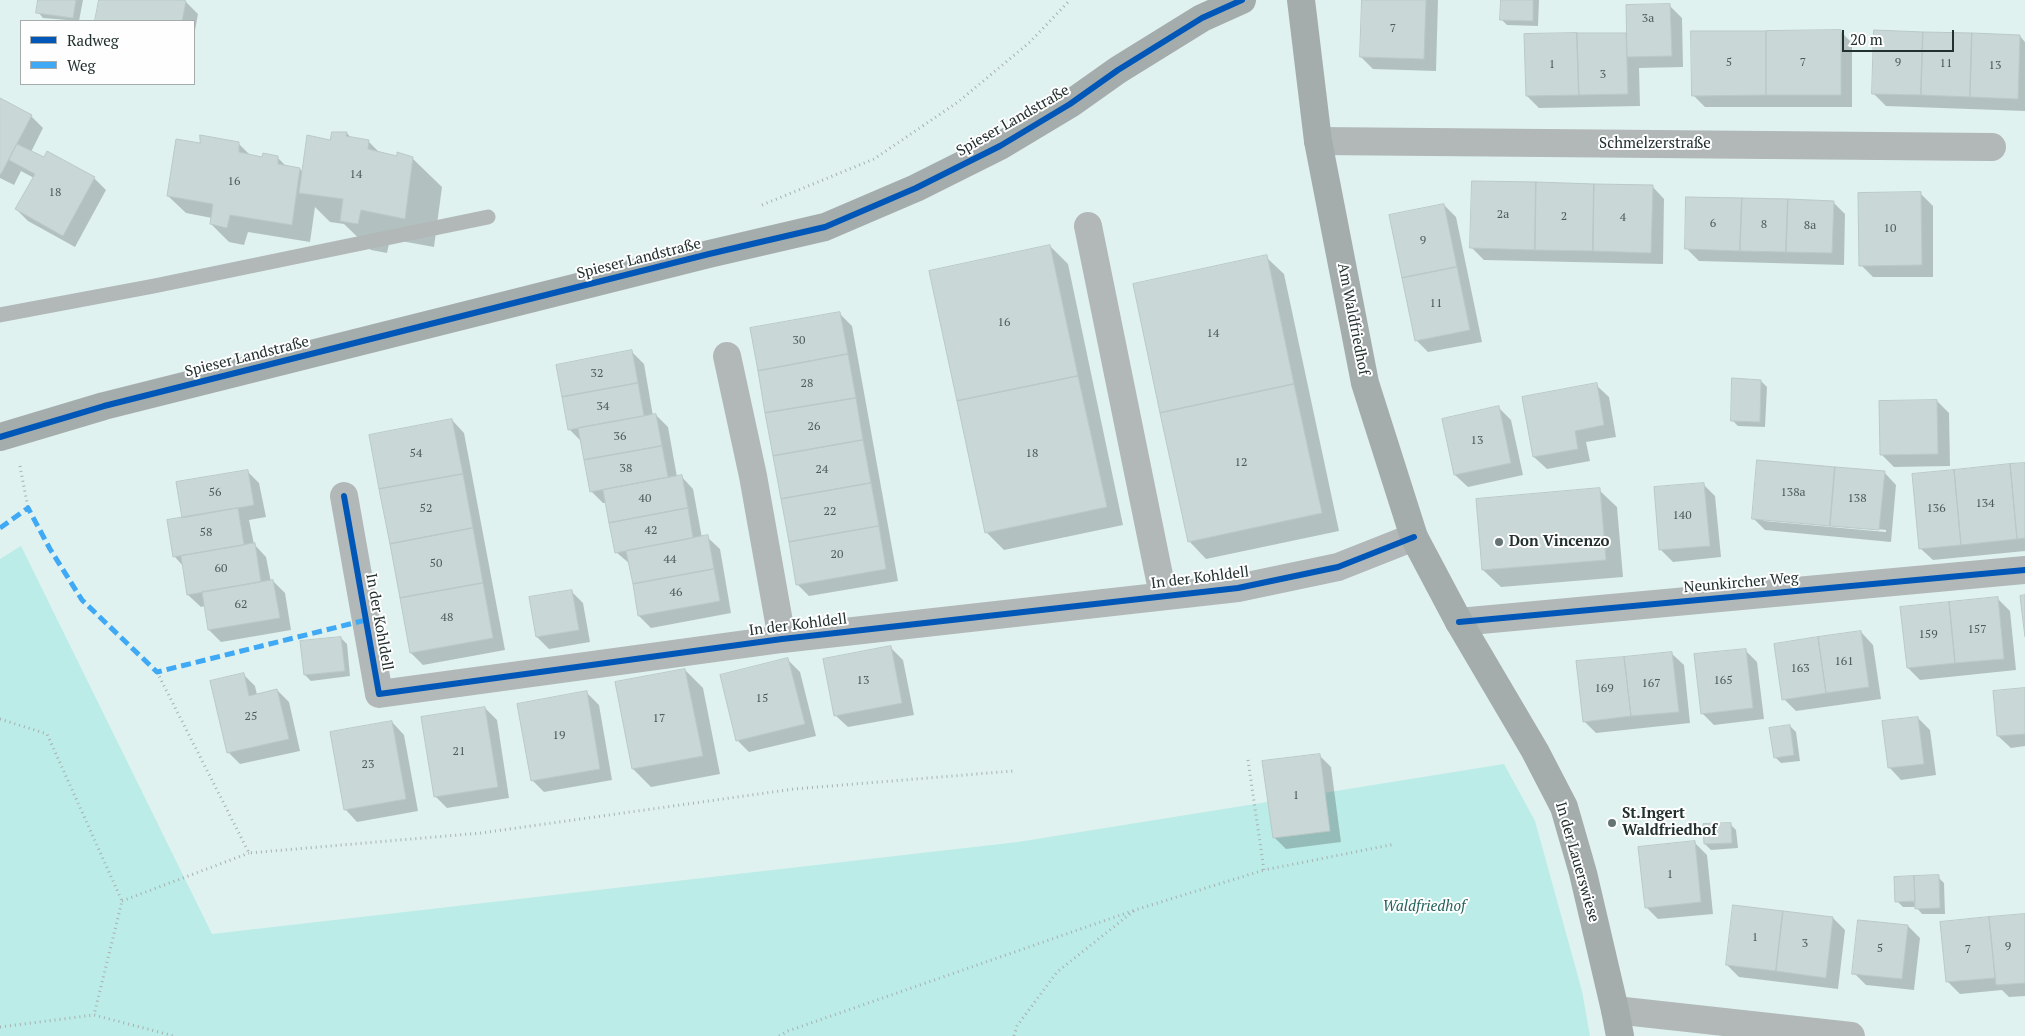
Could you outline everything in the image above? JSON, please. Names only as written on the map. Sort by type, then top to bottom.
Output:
[{"type":"street","name":"Spieser Landstraße","points":[[6,435],[104,406],[709,254],[825,227],[916,188],[1000,146],[1070,104],[1118,70],[1202,18],[1242,0]]},
{"type":"street","name":"Am Waldfriedhof","points":[[1301,0],[1318,141],[1366,383],[1414,537],[1459,622]]},
{"type":"street","name":"Schmelzerstraße","points":[[1318,141],[1992,147]]},
{"type":"street","name":"In der Kohldell","points":[[1088,226],[1163,595]]},
{"type":"street","name":"In der Kohldell","points":[[727,356],[753,476],[782,639]]},
{"type":"street","name":"In der Kohldell","points":[[344,496],[379,694],[782,639],[1238,588],[1338,567],[1414,537]]},
{"type":"street","name":"Neunkircher Weg","points":[[1459,622],[2025,570]]},
{"type":"street","name":"In der Lauerswiese","points":[[1459,622],[1535,751],[1564,806],[1583,873],[1618,1023]]},
{"type":"street","points":[[1618,1023],[1851,1036]]},
{"type":"lane","points":[[0,315],[154,286],[488,217]]},
{"type":"path","points":[[760,206],[874,159],[958,102],[1030,42],[1070,0]]},
{"type":"path","points":[[6,435],[28,508]]},
{"type":"path","points":[[157,672],[249,853]]},
{"type":"path","points":[[0,719],[47,734],[122,901],[94,1015]]},
{"type":"path","points":[[1248,760],[1264,870]]},
{"type":"path","points":[[122,901],[249,853],[481,834],[794,788],[1013,771]]},
{"type":"path","points":[[779,1036],[1134,910],[1264,870],[1395,844]]},
{"type":"path","points":[[1014,1036],[1017,1026],[1057,972],[1134,910]]},
{"type":"path","points":[[0,1027],[94,1015],[174,1036]]},
{"type":"green space","name":"Waldfriedhof","points":[[21,546],[212,934],[1018,842],[1504,764],[1535,821],[1582,991],[1590,1036],[0,1036],[0,559]]},
{"type":"building","points":[[38,0],[76,0],[73,18],[36,13]]},
{"type":"building","points":[[99,0],[186,1],[182,20],[95,20]]},
{"type":"building","points":[[1362,0],[1426,0],[1424,59],[1360,57]]},
{"type":"building","points":[[1501,0],[1533,0],[1533,21],[1500,20]]},
{"type":"building","points":[[1670,4],[1672,56],[1627,57],[1626,5]]},
{"type":"building","points":[[1841,30],[1841,95],[1766,95],[1766,31]]},
{"type":"building","points":[[1874,30],[1923,32],[1921,95],[1872,94]]},
{"type":"building","points":[[1691,31],[1766,31],[1766,95],[1692,96]]},
{"type":"building","points":[[1923,32],[1972,33],[1970,97],[1921,95]]},
{"type":"building","points":[[1577,33],[1626,33],[1628,94],[1579,95]]},
{"type":"building","points":[[1577,33],[1579,95],[1526,96],[1524,34]]},
{"type":"building","points":[[1972,33],[2020,35],[2018,99],[1970,97]]},
{"type":"building","points":[[0,98],[32,115],[1,174],[0,174]]},
{"type":"building","points":[[332,132],[347,132],[346,136],[369,140],[368,149],[397,156],[397,152],[413,157],[405,219],[361,210],[358,224],[340,221],[343,199],[299,193],[307,135],[330,140]]},
{"type":"building","points":[[200,135],[239,142],[239,152],[262,157],[263,153],[278,156],[278,164],[300,168],[292,225],[230,215],[227,228],[210,224],[213,204],[167,196],[176,139],[200,143]]},
{"type":"building","points":[[17,144],[44,157],[47,151],[95,177],[63,236],[15,209],[35,174],[9,160]]},
{"type":"building","points":[[1472,181],[1536,182],[1535,250],[1470,248]]},
{"type":"building","points":[[1536,182],[1594,184],[1593,251],[1535,250]]},
{"type":"building","points":[[1594,184],[1653,185],[1651,253],[1593,251]]},
{"type":"building","points":[[1921,192],[1922,265],[1859,266],[1858,193]]},
{"type":"building","points":[[1686,197],[1742,198],[1740,251],[1685,249]]},
{"type":"building","points":[[1742,198],[1788,199],[1786,252],[1740,251]]},
{"type":"building","points":[[1788,199],[1834,201],[1832,253],[1786,252]]},
{"type":"building","points":[[1444,204],[1457,267],[1402,278],[1389,215]]},
{"type":"building","points":[[1050,245],[1078,376],[957,401],[929,271]]},
{"type":"building","points":[[1267,255],[1294,384],[1160,413],[1133,284]]},
{"type":"building","points":[[1457,267],[1470,330],[1415,341],[1402,278]]},
{"type":"building","points":[[840,312],[848,354],[758,371],[750,328]]},
{"type":"building","points":[[632,350],[638,383],[562,397],[556,365]]},
{"type":"building","points":[[848,354],[856,398],[765,413],[758,371]]},
{"type":"building","points":[[1078,376],[1107,507],[985,533],[957,401]]},
{"type":"building","points":[[1732,378],[1761,380],[1760,422],[1731,421]]},
{"type":"building","points":[[638,383],[644,416],[568,430],[562,397]]},
{"type":"building","points":[[1597,383],[1604,425],[1575,431],[1578,449],[1533,457],[1522,397]]},
{"type":"building","points":[[1294,384],[1322,513],[1188,542],[1160,413]]},
{"type":"building","points":[[856,398],[863,440],[773,456],[765,413]]},
{"type":"building","points":[[1937,400],[1938,454],[1880,455],[1879,401]]},
{"type":"building","points":[[1499,406],[1511,463],[1454,475],[1442,419]]},
{"type":"building","points":[[656,414],[662,446],[584,460],[578,428]]},
{"type":"building","points":[[452,419],[463,474],[379,489],[369,435]]},
{"type":"building","points":[[863,440],[871,483],[781,499],[773,456]]},
{"type":"building","points":[[662,446],[668,477],[590,492],[584,460]]},
{"type":"building","points":[[1757,460],[1835,467],[1830,526],[1752,519]]},
{"type":"building","points":[[2025,463],[2025,538],[2017,539],[2010,464]]},
{"type":"building","points":[[2010,464],[2017,539],[1961,545],[1954,470]]},
{"type":"building","points":[[1835,467],[1885,471],[1879,530],[1830,526]]},
{"type":"building","points":[[248,470],[254,505],[182,518],[176,482]]},
{"type":"building","points":[[1954,470],[1961,545],[1919,549],[1912,474]]},
{"type":"building","points":[[463,474],[473,528],[390,544],[379,489]]},
{"type":"building","points":[[682,475],[688,508],[609,523],[603,490]]},
{"type":"building","points":[[871,483],[879,526],[789,542],[781,499]]},
{"type":"building","points":[[1704,483],[1710,546],[1659,550],[1654,487]]},
{"type":"building","points":[[1600,488],[1606,560],[1482,570],[1476,499]]},
{"type":"building","points":[[238,508],[244,545],[173,557],[167,520]]},
{"type":"building","points":[[688,508],[693,538],[615,553],[609,523]]},
{"type":"building","points":[[879,526],[886,569],[796,585],[789,542]]},
{"type":"building","points":[[473,528],[483,583],[400,598],[390,544]]},
{"type":"building","points":[[708,535],[714,569],[633,584],[626,551]]},
{"type":"building","points":[[255,543],[261,582],[187,595],[181,556]]},
{"type":"building","points":[[714,569],[720,601],[638,616],[633,584]]},
{"type":"building","points":[[273,580],[280,618],[208,630],[202,592]]},
{"type":"building","points":[[483,583],[493,638],[410,653],[400,598]]},
{"type":"building","points":[[572,590],[579,630],[536,637],[529,597]]},
{"type":"building","points":[[2025,595],[2025,637],[2020,596]]},
{"type":"building","points":[[1998,597],[2004,659],[1955,663],[1949,602]]},
{"type":"building","points":[[1949,602],[1955,663],[1907,668],[1900,607]]},
{"type":"building","points":[[1861,631],[1869,687],[1826,693],[1818,637]]},
{"type":"building","points":[[341,637],[345,671],[304,675],[300,641]]},
{"type":"building","points":[[1818,637],[1826,693],[1782,700],[1774,644]]},
{"type":"building","points":[[891,646],[902,703],[834,716],[823,659]]},
{"type":"building","points":[[1746,649],[1753,708],[1701,714],[1694,654]]},
{"type":"building","points":[[1672,652],[1679,712],[1631,716],[1624,657]]},
{"type":"building","points":[[1624,657],[1631,716],[1583,722],[1576,661]]},
{"type":"building","points":[[788,658],[805,724],[736,741],[720,675]]},
{"type":"building","points":[[685,669],[703,756],[632,769],[615,682]]},
{"type":"building","points":[[244,673],[249,696],[277,689],[289,739],[227,753],[210,681]]},
{"type":"building","points":[[2025,688],[2025,734],[1997,736],[1993,691]]},
{"type":"building","points":[[587,691],[600,769],[531,781],[517,704]]},
{"type":"building","points":[[485,707],[498,787],[434,797],[421,717]]},
{"type":"building","points":[[1918,717],[1924,764],[1888,768],[1882,721]]},
{"type":"building","points":[[392,721],[406,799],[344,810],[330,732]]},
{"type":"building","points":[[1790,725],[1794,755],[1774,758],[1769,728]]},
{"type":"building","points":[[1320,754],[1330,831],[1273,838],[1262,761]]},
{"type":"building","points":[[1731,823],[1732,843],[1704,844],[1703,824]]},
{"type":"building","points":[[1695,841],[1701,902],[1645,908],[1638,847]]},
{"type":"building","points":[[1939,875],[1940,908],[1915,909],[1914,876]]},
{"type":"building","points":[[1914,876],[1915,901],[1895,902],[1894,877]]},
{"type":"building","points":[[1733,905],[1783,911],[1776,971],[1726,965]]},
{"type":"building","points":[[1783,911],[1833,917],[1826,978],[1776,971]]},
{"type":"building","points":[[2025,914],[2025,983],[1996,985],[1989,917]]},
{"type":"building","points":[[1989,917],[1995,978],[1946,982],[1940,922]]},
{"type":"building","points":[[1858,920],[1908,925],[1902,979],[1852,974]]},
{"type":"marked path","points":[[0,528],[28,508],[50,549],[82,600],[157,672],[366,620]]},
{"type":"cycle path","points":[[0,437],[104,406],[709,254],[825,227],[916,188],[1000,146],[1070,104],[1118,70],[1202,18],[1242,0]]},
{"type":"cycle path","points":[[344,496],[379,694],[782,639],[1238,588],[1338,567],[1414,537]]},
{"type":"cycle path","points":[[1459,622],[2025,570]]},
{"type":"place","name":"Don Vincenzo","points":[[1499,542]]},
{"type":"place","name":"St.Ingert Waldfriedhof","points":[[1612,823]]}]
